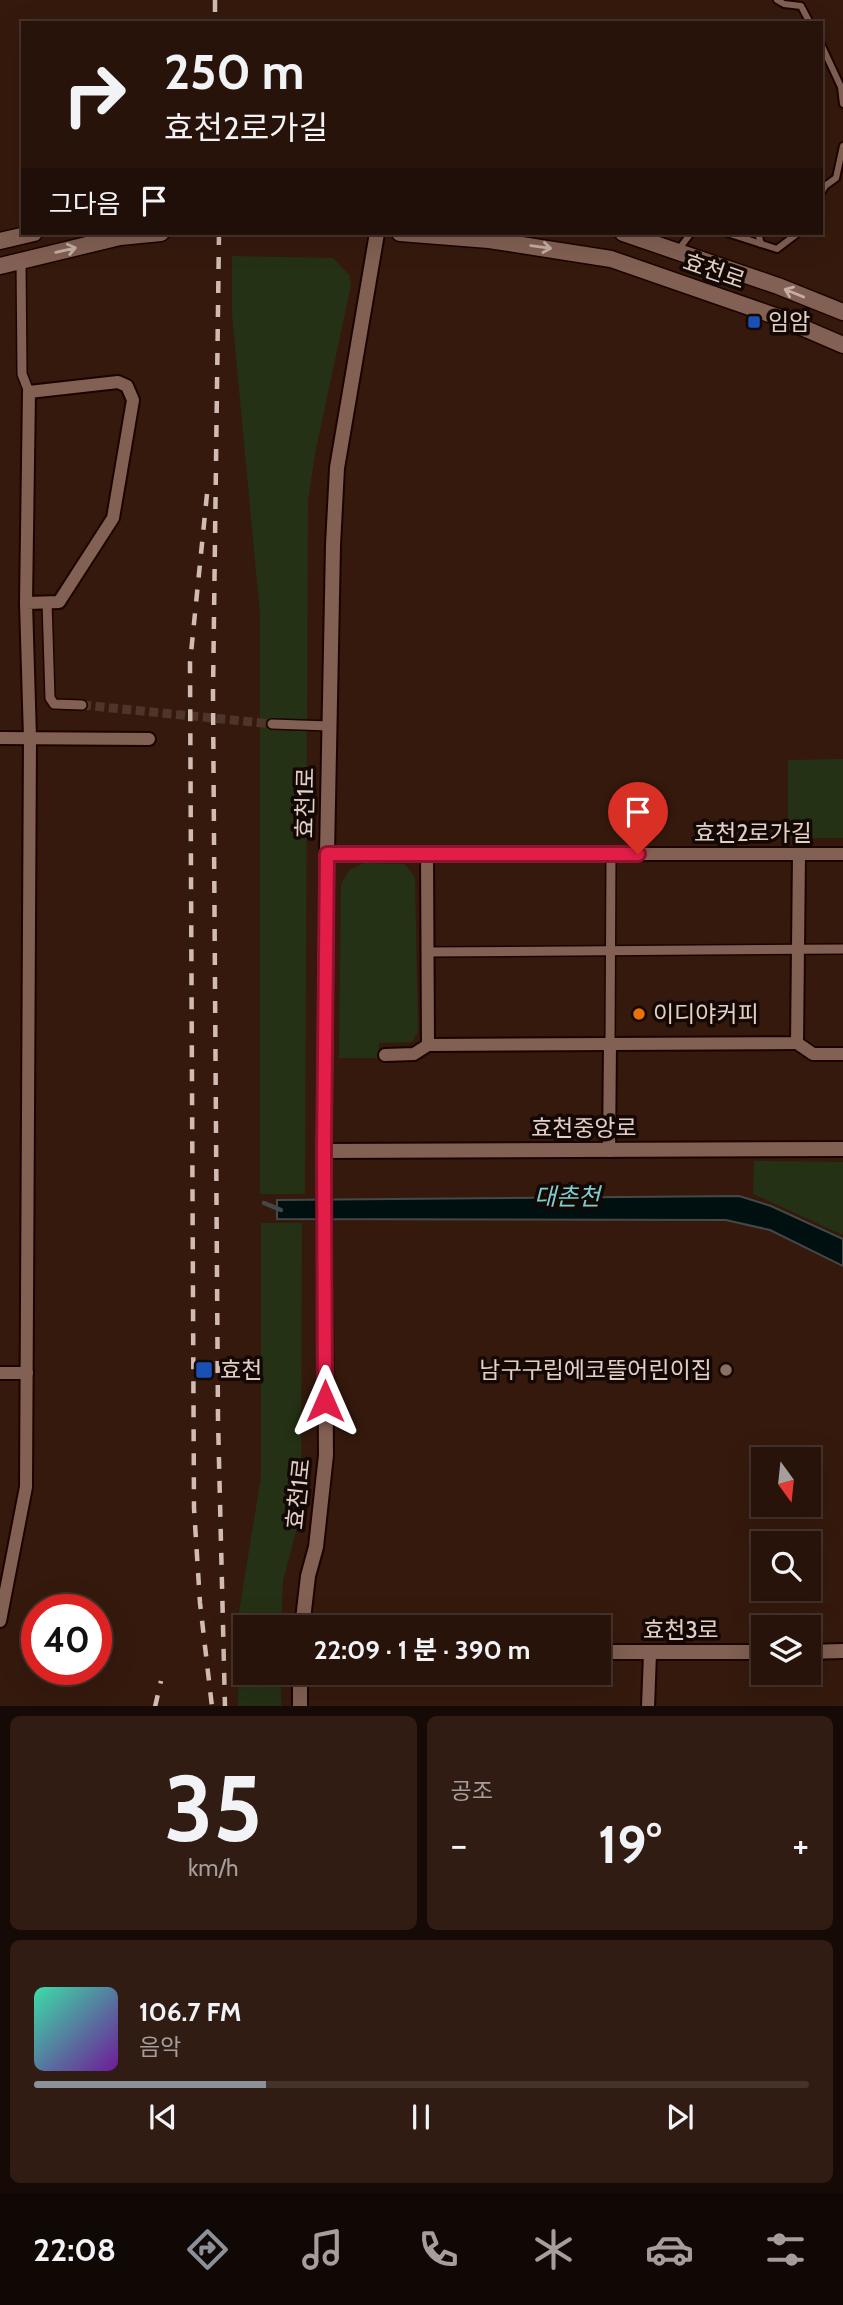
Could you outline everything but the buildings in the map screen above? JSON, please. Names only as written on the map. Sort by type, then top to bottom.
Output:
[{"type":"main road","points":[[0,241],[26,235]]},
{"type":"main road","points":[[0,266],[120,237],[140,235]]},
{"type":"main road","name":"효천로","points":[[425,235],[489,240],[611,259],[778,317],[843,345]]},
{"type":"main road","name":"효천로","points":[[633,235],[843,312]]},
{"type":"street","name":"효천1로","points":[[304,1615],[308,1576],[316,1547],[326,1455],[324,1151],[327,854],[337,468],[377,235]]},
{"type":"street","points":[[0,1621],[26,1487],[30,738],[26,603],[29,392],[22,374],[21,260]]},
{"type":"street","points":[[26,603],[59,602],[113,518],[132,400],[127,386],[118,382],[29,392]]},
{"type":"street","points":[[47,602],[50,698],[54,704],[82,705]]},
{"type":"street","points":[[272,723],[329,726]]},
{"type":"street","points":[[0,738],[149,739]]},
{"type":"street","name":"효천2로가길","points":[[327,854],[843,854]]},
{"type":"street","points":[[427,854],[428,1045]]},
{"type":"street","points":[[609,1151],[611,854]]},
{"type":"street","points":[[797,1043],[799,854]]},
{"type":"street","points":[[427,952],[843,949]]},
{"type":"street","points":[[384,1055],[415,1054],[428,1045],[797,1043],[813,1054],[843,1054]]},
{"type":"street","name":"효천중앙로","points":[[324,1151],[843,1149]]},
{"type":"street","points":[[0,1373],[27,1373]]},
{"type":"street","points":[[821,1652],[843,1651]]},
{"type":"street","name":"효천3로","points":[[611,1653],[751,1652]]},
{"type":"street","points":[[648,1706],[650,1653]]},
{"type":"street","points":[[300,1685],[300,1706]]},
{"type":"lane","points":[[777,0],[784,4],[801,6],[809,21]]},
{"type":"lane","points":[[823,48],[842,87],[843,104]]},
{"type":"lane","points":[[823,190],[839,178],[843,146]]},
{"type":"lane","points":[[678,251],[690,235]]},
{"type":"lane","points":[[733,235],[777,249],[795,235]]},
{"type":"lane","points":[[759,235],[761,244]]},
{"type":"green space","points":[[232,256],[333,258],[349,275],[351,285],[315,454],[308,501],[305,1194],[260,1194],[260,614],[232,314]]},
{"type":"green space","points":[[843,759],[843,838],[788,838],[788,760]]},
{"type":"green space","points":[[364,863],[405,864],[415,878],[418,1032],[412,1042],[379,1043],[379,1058],[339,1058],[341,885],[349,870]]},
{"type":"green space","points":[[754,1161],[843,1162],[843,1235],[753,1194]]},
{"type":"green space","points":[[261,1223],[302,1223],[301,1512],[283,1581],[282,1615],[239,1615],[261,1477]]},
{"type":"green space","points":[[238,1685],[281,1685],[281,1706],[238,1706]]},
{"type":"shaded area","points":[[739,1196],[771,1206],[843,1239],[843,1266],[770,1230],[726,1220],[277,1219],[277,1200]]},
{"type":"waterway","points":[[264,1203],[281,1210]]},
{"type":"tunnel","points":[[82,705],[272,724]]},
{"type":"railway","points":[[215,0],[215,21]]},
{"type":"railway","points":[[219,235],[213,693],[218,1420],[225,1706]]},
{"type":"railway","points":[[207,494],[190,663],[194,1508],[200,1603],[212,1706]]},
{"type":"railway","points":[[155,1706],[161,1681]]},
{"type":"place","name":"임암","points":[[754,322]]},
{"type":"place","name":"이디야커피","points":[[639,1014]]},
{"type":"place","name":"효천","points":[[204,1370]]},
{"type":"place","name":"남구구립에코뜰어린이집","points":[[726,1370]]},
{"type":"route","points":[[325,1401],[327,854],[638,854]]},
{"type":"water label","name":"대촌천","points":[[567,1196]]}]
